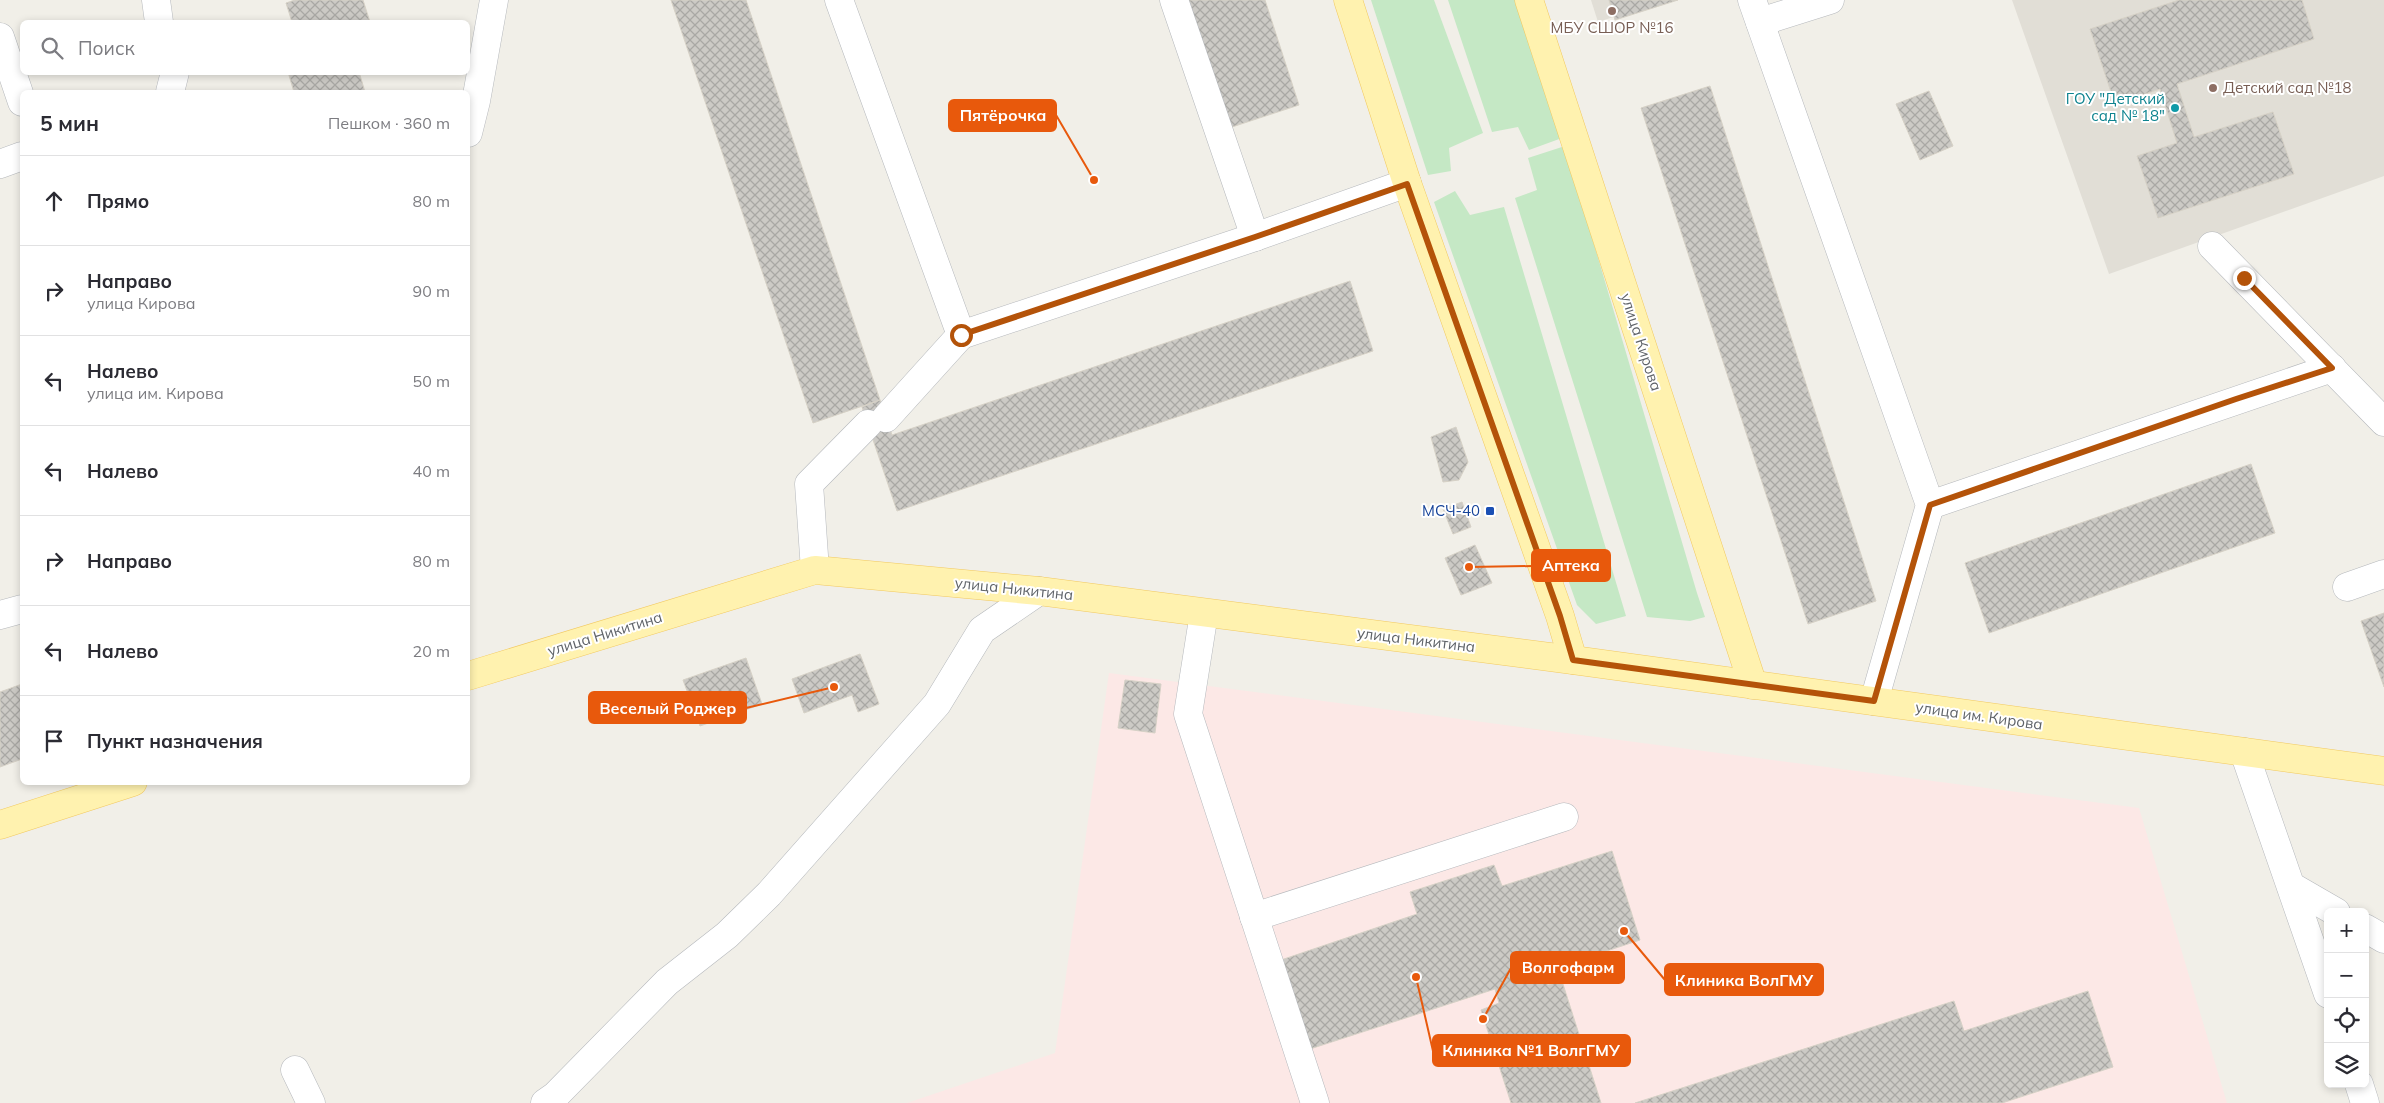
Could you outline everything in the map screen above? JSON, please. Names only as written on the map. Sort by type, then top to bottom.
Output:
[{"type":"main road","points":[[1348,0],[1407,184],[1560,616],[1573,660]]},
{"type":"main road","name":"улица Кирова","points":[[1529,0],[1753,685]]},
{"type":"main road","name":"улица Никитина","points":[[470,675],[815,570],[1039,591],[1573,660]]},
{"type":"main road","name":"улица им. Кирова","points":[[1573,660],[2384,771]]},
{"type":"main road","points":[[0,825],[124,785]]},
{"type":"lane","points":[[156,0],[158,20]]},
{"type":"lane","points":[[470,125],[494,0]]},
{"type":"lane","points":[[839,0],[961,335]]},
{"type":"lane","points":[[1174,0],[1255,237]]},
{"type":"lane","points":[[1830,0],[1792,14],[1756,11],[1930,505],[1874,701]]},
{"type":"lane","points":[[0,37],[20,96]]},
{"type":"lane","points":[[170,90],[174,75]]},
{"type":"lane","points":[[0,164],[20,157]]},
{"type":"lane","points":[[815,570],[809,484],[877,421],[961,335],[1407,184]]},
{"type":"lane","points":[[2212,246],[2384,422]]},
{"type":"lane","points":[[1930,505],[2236,399],[2332,368]]},
{"type":"lane","points":[[2347,587],[2384,574]]},
{"type":"lane","points":[[545,1103],[562,1089],[667,982],[727,935],[769,894],[936,704],[982,630],[1039,591]]},
{"type":"lane","points":[[0,615],[20,610]]},
{"type":"lane","points":[[1204,613],[1188,714],[1315,1103]]},
{"type":"lane","points":[[2244,752],[2324,982]]},
{"type":"lane","points":[[1254,917],[1564,817]]},
{"type":"lane","points":[[2291,886],[2329,908]]},
{"type":"lane","points":[[2369,930],[2384,938]]},
{"type":"lane","points":[[295,1070],[311,1103]]},
{"type":"lane","points":[[2360,1088],[2365,1103]]},
{"type":"shaded area","name":"МБУ СШОР №16","points":[[1591,0],[1663,0],[1663,1],[1598,22]]},
{"type":"shaded area","name":"Детский сад №18","points":[[2012,0],[2384,0],[2384,176],[2109,274]]},
{"type":"shaded area","points":[[1109,673],[2139,808],[2227,1103],[907,1103],[1055,1053]]},
{"type":"green space","points":[[1371,0],[1434,0],[1483,133],[1449,148],[1451,171],[1428,175]]},
{"type":"green space","points":[[1448,0],[1515,0],[1562,138],[1529,150],[1518,127],[1492,132]]},
{"type":"green space","points":[[1565,146],[1705,617],[1690,621],[1647,617],[1515,198],[1537,190],[1528,158]]},
{"type":"green space","points":[[1455,191],[1470,215],[1504,207],[1626,616],[1596,624],[1577,605],[1434,202]]},
{"type":"building","points":[[295,0],[363,0],[369,20],[291,20],[286,3]]},
{"type":"building","points":[[671,0],[746,0],[880,400],[813,423]]},
{"type":"building","points":[[1186,0],[1265,0],[1299,105],[1229,128]]},
{"type":"building","points":[[1609,0],[1678,0],[1615,20]]},
{"type":"building","name":"ГОУ \"Детский сад № 18\"","points":[[2179,0],[2302,0],[2314,39],[2177,84],[2194,137],[2273,112],[2294,174],[2158,218],[2137,156],[2177,143],[2160,89],[2115,104],[2090,29]]},
{"type":"building","points":[[289,75],[360,75],[364,90],[293,90]]},
{"type":"building","points":[[1710,86],[1876,601],[1808,624],[1641,108]]},
{"type":"building","points":[[1929,91],[1953,146],[1920,160],[1896,104]]},
{"type":"building","points":[[1350,281],[1373,351],[897,511],[862,407],[880,400],[892,435]]},
{"type":"building","points":[[1456,427],[1468,462],[1459,480],[1443,482],[1431,437]]},
{"type":"building","points":[[2251,464],[2275,533],[1989,633],[1965,563]]},
{"type":"building","points":[[1462,502],[1471,527],[1453,534],[1443,509]]},
{"type":"building","points":[[1475,545],[1492,583],[1461,595],[1445,558]]},
{"type":"building","points":[[2384,613],[2384,687],[2361,621]]},
{"type":"building","points":[[860,654],[879,704],[858,712],[852,695],[804,713],[792,679]]},
{"type":"building","points":[[746,658],[762,704],[700,726],[683,680]]},
{"type":"building","points":[[1125,680],[1161,684],[1155,733],[1118,728]]},
{"type":"building","points":[[20,685],[20,760],[0,767],[0,692]]},
{"type":"building","points":[[1612,851],[1640,940],[1543,972],[1548,985],[1562,981],[1601,1103],[1511,1103],[1481,1010],[1499,1003],[1495,989],[1310,1049],[1281,960],[1417,914],[1410,892],[1494,865],[1502,886]]},
{"type":"building","points":[[2088,991],[2113,1067],[2002,1103],[1635,1103],[1954,1001],[1964,1031]]},
{"type":"place","name":"МБУ СШОР №16","points":[[1612,11]]},
{"type":"place","name":"Детский сад №18","points":[[2213,88]]},
{"type":"place","name":"ГОУ \"Детский сад № 18\"","points":[[2175,108]]},
{"type":"place","name":"Пятёрочка","points":[[1094,180]]},
{"type":"place","name":"МСЧ-40","points":[[1490,511]]},
{"type":"place","name":"Аптека","points":[[1469,567]]},
{"type":"place","name":"Веселый Роджер","points":[[834,687]]},
{"type":"place","name":"Клиника ВолГМУ","points":[[1624,931]]},
{"type":"place","name":"Клиника №1 ВолгГМУ","points":[[1416,977]]},
{"type":"place","name":"Волгофарм","points":[[1483,1019]]},
{"type":"route","points":[[961,335],[1407,184],[1560,616],[1573,660],[1874,701],[1930,505],[2236,399],[2332,368],[2244,278]]}]
